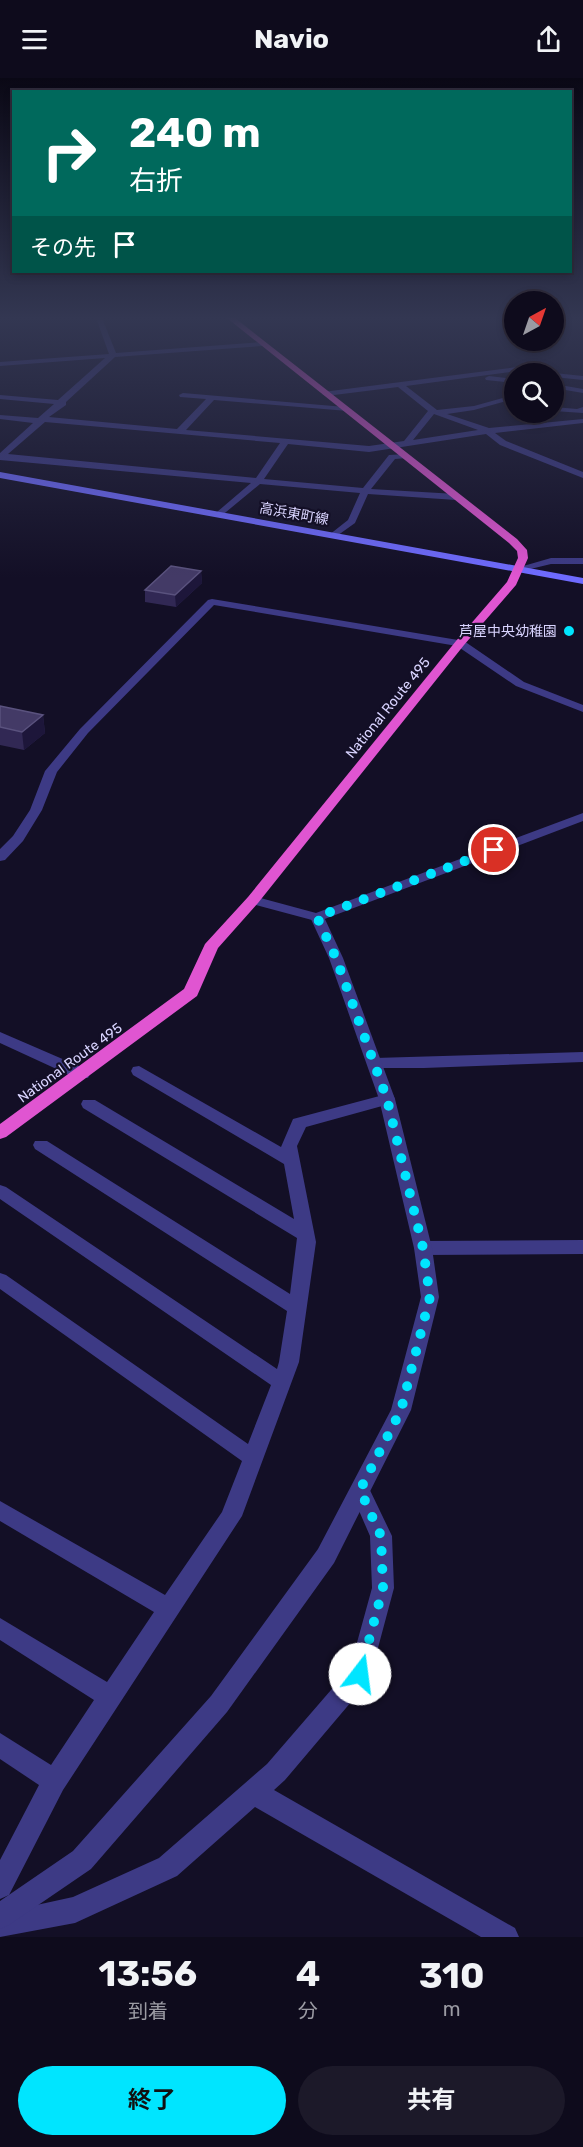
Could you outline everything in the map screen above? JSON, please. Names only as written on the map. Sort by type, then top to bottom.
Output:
[{"type":"highway","points":[[340,405],[401,449],[522,550],[523,558],[518,569]]},
{"type":"highway","name":"National Route 495","points":[[0,1132],[191,992],[210,947],[253,900],[512,582],[518,569]]},
{"type":"main road","name":"高浜東町線","points":[[0,475],[583,581]]},
{"type":"street","points":[[0,457],[61,405]]},
{"type":"street","points":[[180,431],[205,405]]},
{"type":"street","points":[[294,405],[345,409]]},
{"type":"street","points":[[426,405],[435,412],[488,431],[503,443],[583,475]]},
{"type":"street","points":[[334,535],[352,521],[365,491],[392,457],[435,412],[485,405]]},
{"type":"street","points":[[564,410],[579,412],[583,409]]},
{"type":"street","points":[[0,417],[369,449],[401,449],[488,431],[583,421]]},
{"type":"street","points":[[220,514],[258,481],[286,441]]},
{"type":"street","points":[[0,457],[365,491],[456,497]]},
{"type":"street","points":[[518,569],[551,561],[583,561]]},
{"type":"street","points":[[0,857],[18,838],[36,810],[51,771],[84,731],[212,602],[460,643],[520,684],[583,709]]},
{"type":"street","points":[[253,900],[317,917],[583,817]]},
{"type":"street","points":[[0,1916],[82,1860],[219,1704],[326,1556],[401,1410],[430,1297],[423,1248],[387,1099],[336,958],[317,917]]},
{"type":"street","points":[[0,1037],[82,1074]]},
{"type":"street","points":[[375,1063],[583,1057]]},
{"type":"street","points":[[140,1071],[292,1161]]},
{"type":"street","points":[[0,1886],[54,1781],[231,1516],[289,1362],[307,1242],[289,1146],[299,1123],[387,1099]]},
{"type":"street","points":[[89,1104],[305,1234]]},
{"type":"street","points":[[41,1145],[297,1308]]},
{"type":"street","points":[[0,1191],[282,1382]]},
{"type":"street","points":[[423,1248],[583,1247]]},
{"type":"street","points":[[0,1280],[253,1458]]},
{"type":"street","points":[[0,1926],[75,1910],[168,1867],[276,1772],[360,1674],[383,1588],[381,1536],[360,1490]]},
{"type":"street","points":[[0,1510],[169,1609]]},
{"type":"street","points":[[0,1628],[110,1697]]},
{"type":"street","points":[[0,1744],[54,1781]]},
{"type":"street","points":[[253,1792],[506,1937]]},
{"type":"building","points":[[171,566],[201,571],[175,595],[145,590]]},
{"type":"building","points":[[0,706],[43,715],[22,732],[0,727]]},
{"type":"place","name":"芦屋中央幼稚園","points":[[569,631]]},
{"type":"route","points":[[360,1674],[383,1588],[381,1536],[360,1490],[401,1410],[430,1297],[423,1248],[387,1099],[336,958],[317,917],[494,850]]}]
